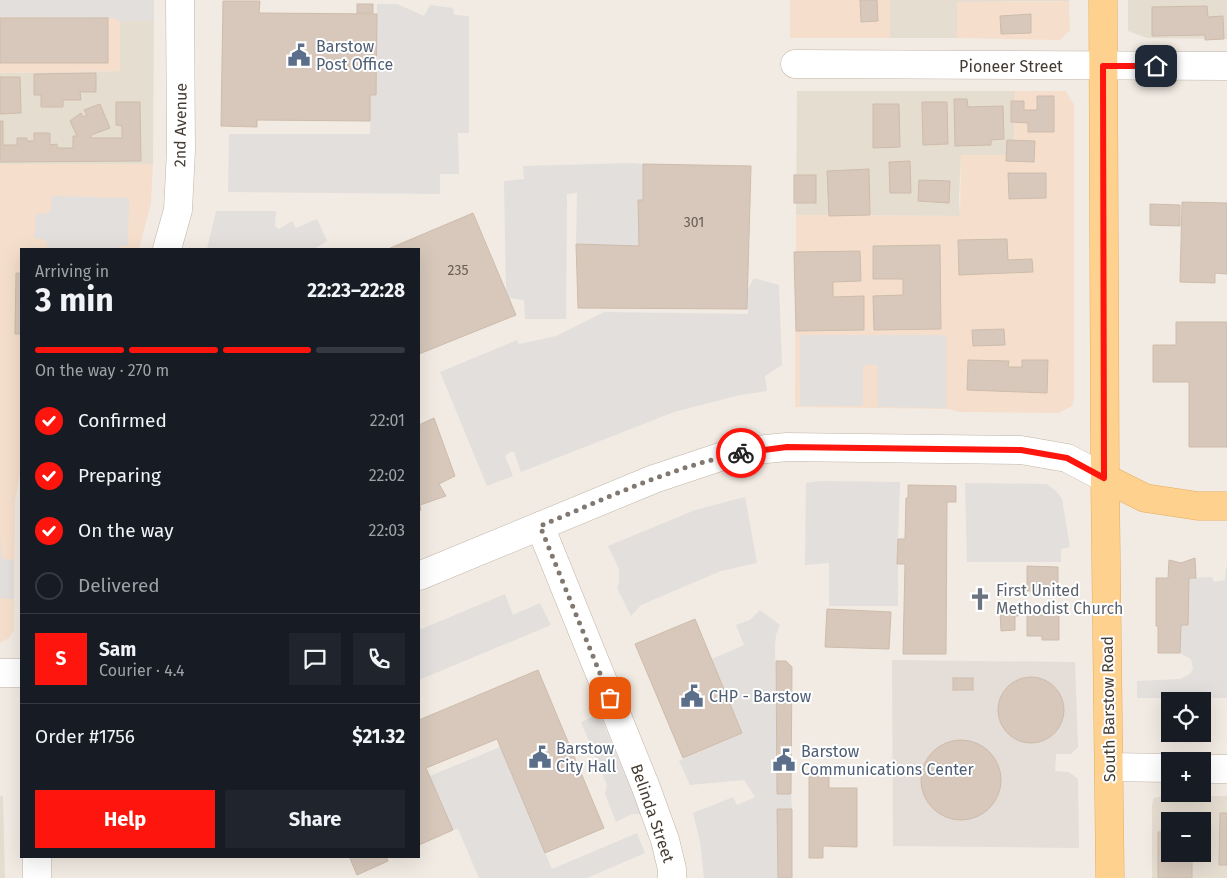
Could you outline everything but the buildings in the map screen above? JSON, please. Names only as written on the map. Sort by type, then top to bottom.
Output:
[{"type":"main road","name":"South Barstow Road","points":[[1103,0],[1104,478],[1110,878]]},
{"type":"main road","points":[[1104,478],[1144,498],[1198,506],[1227,506]]},
{"type":"street","name":"2nd Avenue","points":[[167,248],[178,210],[181,150],[180,0]]},
{"type":"street","name":"Pioneer Street","points":[[795,64],[1227,66]]},
{"type":"street","points":[[420,576],[654,479],[720,457],[756,450],[787,447],[1021,450],[1067,458],[1104,478]]},
{"type":"street","name":"Belinda Street","points":[[540,526],[645,785],[665,840],[672,869],[672,878]]},
{"type":"street","points":[[0,673],[20,673]]},
{"type":"street","points":[[1109,767],[1161,768]]},
{"type":"street","points":[[1211,769],[1227,769]]},
{"type":"street","points":[[37,858],[37,878]]},
{"type":"shaded area","points":[[0,0],[154,0],[154,21],[120,21],[120,71],[0,73]]},
{"type":"shaded area","points":[[0,0],[154,0],[154,21],[120,21],[113,18],[0,17]]},
{"type":"shaded area","points":[[790,0],[890,0],[890,38],[790,38]]},
{"type":"shaded area","points":[[890,0],[1069,1],[957,2],[957,38],[890,38]]},
{"type":"shaded area","points":[[1128,0],[1227,0],[1227,39],[1147,38],[1128,31]]},
{"type":"shaded area","points":[[1069,1],[1070,30],[1060,40],[957,38],[957,2]]},
{"type":"shaded area","points":[[377,4],[397,4],[424,16],[430,5],[453,8],[454,15],[469,16],[469,133],[458,133],[459,174],[440,174],[440,194],[228,192],[229,134],[370,134],[370,95],[376,94]]},
{"type":"shaded area","points":[[120,21],[154,21],[153,164],[0,164],[0,73],[119,71]]},
{"type":"shaded area","points":[[797,91],[1015,91],[1014,155],[961,155],[960,216],[796,215]]},
{"type":"shaded area","points":[[1015,91],[1066,91],[1074,105],[1074,399],[1072,406],[1059,413],[795,407],[796,215],[960,216],[961,155],[1014,155]]},
{"type":"shaded area","points":[[0,164],[153,164],[151,203],[139,248],[20,248],[20,474],[15,501],[14,630],[9,638],[0,643]]},
{"type":"shaded area","points":[[643,164],[643,200],[638,201],[639,246],[576,244],[577,193],[567,194],[566,319],[525,319],[524,300],[509,298],[506,291],[504,181],[524,179],[523,166]]},
{"type":"shaded area","points":[[52,196],[129,198],[128,246],[119,245],[119,248],[47,248],[47,243],[43,239],[34,238],[36,214],[50,213]]},
{"type":"shaded area","points":[[216,211],[276,211],[275,226],[279,229],[292,221],[296,228],[317,219],[327,241],[316,248],[207,248]]},
{"type":"shaded area","points":[[754,278],[779,285],[782,365],[765,376],[767,391],[740,395],[674,412],[521,472],[514,452],[510,452],[505,456],[513,476],[487,486],[440,372],[517,340],[519,344],[556,336],[604,312],[748,314],[748,289]]},
{"type":"shaded area","points":[[800,335],[946,335],[946,408],[878,407],[878,365],[863,365],[863,406],[800,406]]},
{"type":"shaded area","points":[[820,481],[900,482],[898,606],[829,606],[829,563],[805,565],[806,483]]},
{"type":"shaded area","points":[[965,483],[1047,484],[1057,492],[1062,499],[1070,547],[1061,549],[1061,562],[967,562]]},
{"type":"shaded area","points":[[745,497],[757,563],[721,571],[641,605],[631,616],[617,588],[619,569],[608,546],[695,510]]},
{"type":"shaded area","points":[[0,539],[2,559],[14,560],[14,599],[0,598]]},
{"type":"shaded area","points":[[1227,567],[1227,698],[1211,698],[1211,692],[1161,692],[1161,698],[1137,698],[1137,681],[1180,679],[1190,674],[1193,668],[1191,659],[1180,653],[1181,625],[1188,624],[1189,578],[1212,577],[1214,582],[1225,580]]},
{"type":"shaded area","points":[[505,594],[513,615],[540,603],[551,625],[420,680],[420,630]]},
{"type":"shaded area","points":[[760,610],[780,625],[776,635],[775,646],[777,794],[791,794],[792,809],[777,810],[778,878],[704,878],[700,841],[693,813],[733,797],[737,805],[755,797],[744,780],[690,785],[679,761],[742,733],[712,659],[744,645],[736,625],[750,620]]},
{"type":"shaded area","points":[[892,660],[1075,662],[1078,747],[1071,754],[1056,754],[1055,771],[1069,772],[1078,779],[1079,848],[893,846]]},
{"type":"shaded area","points":[[595,704],[643,817],[639,814],[632,814],[616,822],[605,794],[607,785],[581,722],[594,716]]},
{"type":"shaded area","points":[[500,747],[552,869],[637,833],[645,853],[587,878],[479,878],[458,829],[453,830],[430,776]]},
{"type":"shaded area","points":[[0,796],[3,796],[5,878],[0,878]]},
{"type":"shaded area","points":[[1161,796],[1161,802],[1211,802],[1211,796],[1227,796],[1227,878],[1152,878],[1152,805],[1154,798]]},
{"type":"way so far","points":[[610,698],[540,526],[654,479],[720,457],[741,453]]},
{"type":"place","name":"Barstow Post Office","points":[[299,55]]},
{"type":"place","name":"First United Methodist Church","points":[[980,599]]},
{"type":"place","name":"CHP - Barstow","points":[[692,696]]},
{"type":"place","name":"Barstow City Hall","points":[[540,757]]},
{"type":"place","name":"Barstow Communications Center","points":[[784,760]]},
{"type":"route","points":[[741,453],[787,447],[1021,450],[1067,458],[1104,478],[1103,66],[1156,66]]}]
